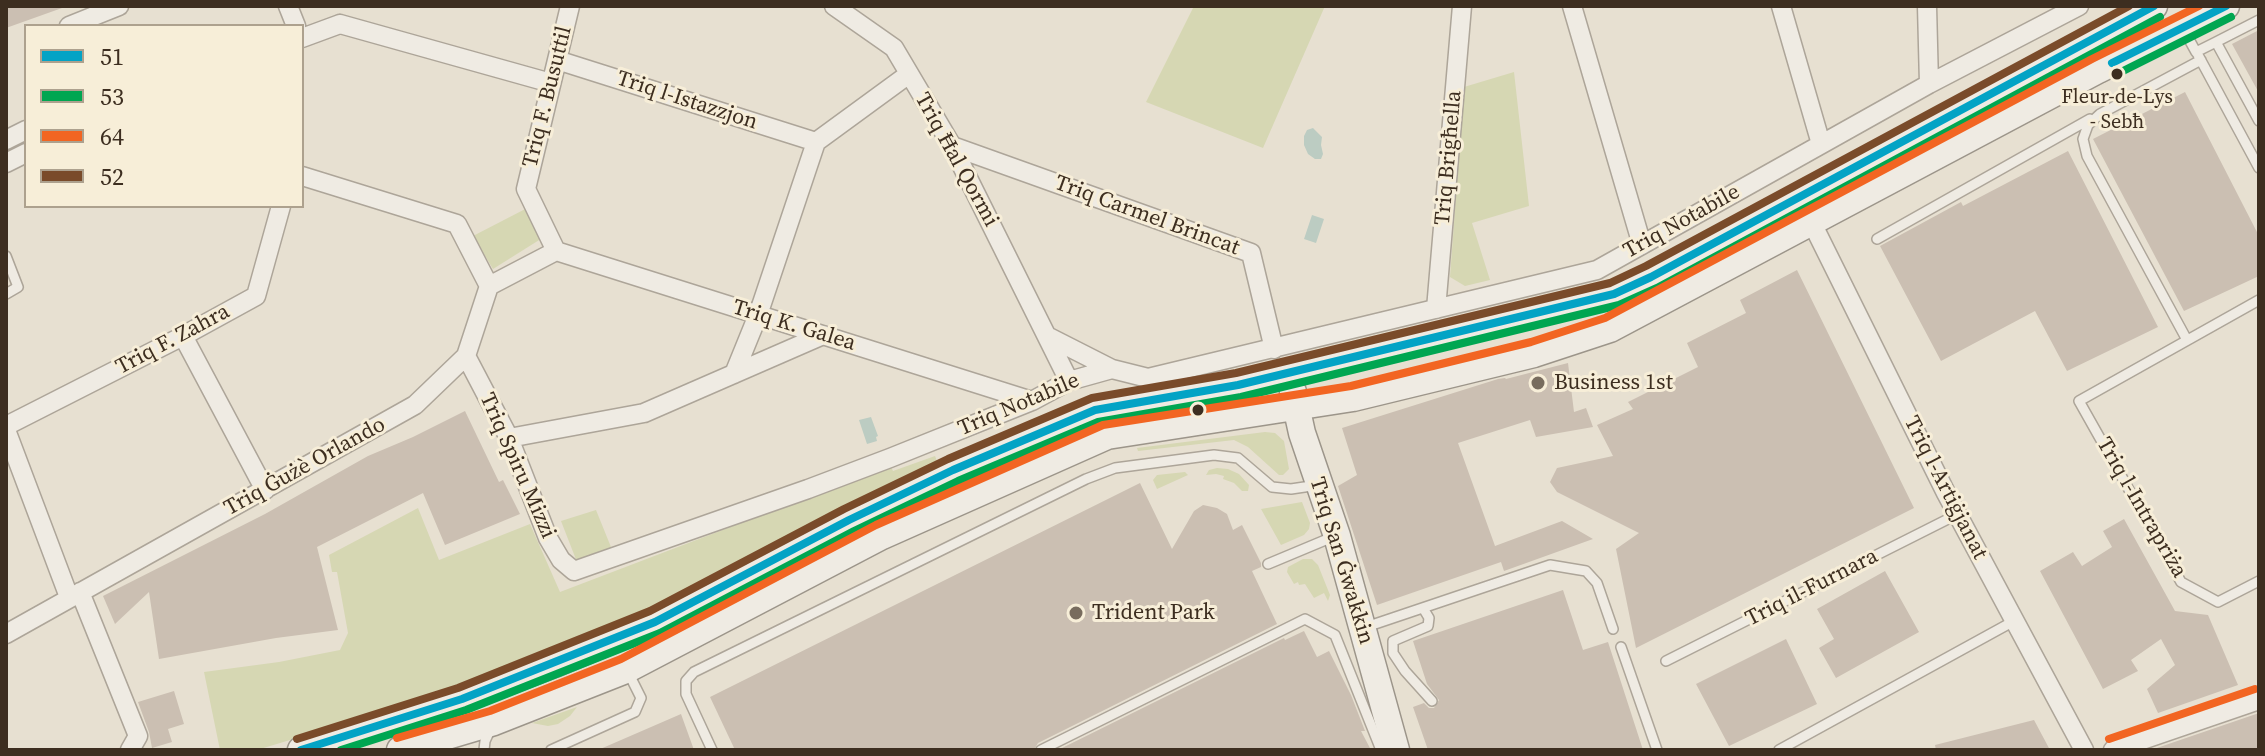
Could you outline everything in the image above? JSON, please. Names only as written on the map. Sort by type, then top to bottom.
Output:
[{"type":"main road","points":[[301,750],[462,699],[655,622],[849,520],[953,470],[1095,410],[1238,385],[1614,294],[1651,277],[2154,6]]},
{"type":"main road","points":[[400,750],[494,722],[626,670],[882,536],[1107,436],[1353,398],[1534,354],[1610,329],[2084,77],[2226,6]]},
{"type":"main road","name":"Triq San Ġwakkin","points":[[1290,372],[1295,408],[1337,536],[1396,750]]},
{"type":"street","points":[[74,24],[119,6]]},
{"type":"street","points":[[333,6],[340,24]]},
{"type":"street","name":"Triq F. Busuttil","points":[[556,251],[526,189],[570,6]]},
{"type":"street","name":"Triq Ħal Qormi","points":[[834,6],[894,48],[952,146],[1069,381]]},
{"type":"street","name":"Triq Brigħella","points":[[1436,309],[1462,6]]},
{"type":"street","points":[[1572,6],[1642,245]]},
{"type":"street","points":[[1781,6],[1821,144]]},
{"type":"street","points":[[1927,6],[1929,84]]},
{"type":"street","name":"Triq Notabile","points":[[574,571],[808,489],[1032,401],[1069,381],[1112,369],[1148,378],[1597,270],[1929,84],[2079,6]]},
{"type":"street","points":[[304,37],[340,24],[551,83]]},
{"type":"street","name":"Triq l-Istazzjon","points":[[557,60],[816,142]]},
{"type":"street","points":[[734,374],[758,315],[816,142],[909,74]]},
{"type":"street","points":[[6,140],[24,131]]},
{"type":"street","name":"Triq Carmel Brincat","points":[[952,146],[1251,253],[1274,349]]},
{"type":"street","points":[[6,163],[24,154]]},
{"type":"street","points":[[304,177],[457,224],[489,286],[556,251]]},
{"type":"street","name":"Triq F. Zahra","points":[[6,428],[256,296],[280,208]]},
{"type":"street","name":"Triq l-Artiġjanat","points":[[1812,223],[1958,514],[2084,750]]},
{"type":"street","name":"Triq K. Galea","points":[[556,251],[1032,401]]},
{"type":"street","name":"Triq Ġużè Orlando","points":[[6,634],[415,405],[466,356],[489,286]]},
{"type":"street","points":[[509,438],[644,413],[823,335]]},
{"type":"street","points":[[183,336],[265,490]]},
{"type":"street","points":[[1049,337],[1112,369]]},
{"type":"street","name":"Triq Spiru Mizzi","points":[[466,356],[509,438],[548,538],[561,560],[574,571]]},
{"type":"street","points":[[6,428],[134,743]]},
{"type":"street","points":[[2113,750],[2259,700]]},
{"type":"lane","points":[[1877,239],[2100,114],[2198,56],[2216,42],[2259,20]]},
{"type":"lane","points":[[2182,28],[2259,168]]},
{"type":"lane","points":[[2216,42],[2259,121]]},
{"type":"lane","points":[[2100,114],[2084,132],[2084,148],[2187,340],[2259,300]]},
{"type":"lane","points":[[6,256],[18,287],[6,294]]},
{"type":"lane","name":"Triq l-Intrapriża","points":[[2187,340],[2079,401],[2181,582],[2218,602],[2259,581]]},
{"type":"lane","points":[[712,750],[686,694],[686,681],[694,672],[1086,479],[1115,468],[1214,455],[1238,458],[1272,487],[1291,489],[1318,485]]},
{"type":"lane","name":"Triq il-Furnara","points":[[1666,661],[1958,514]]},
{"type":"lane","points":[[1268,564],[1337,536]]},
{"type":"lane","points":[[1362,628],[1548,560],[1586,571],[1597,583],[1613,629]]},
{"type":"lane","points":[[1423,608],[1429,618],[1428,626],[1393,641],[1393,653],[1432,701]]},
{"type":"lane","points":[[1041,750],[1305,619],[1335,635],[1381,750]]},
{"type":"lane","points":[[1779,750],[2014,621]]},
{"type":"lane","points":[[1621,647],[1657,750]]},
{"type":"lane","points":[[551,750],[635,712],[641,698],[626,670]]},
{"type":"lane","points":[[484,750],[494,722]]},
{"type":"green space","points":[[1194,6],[1325,6],[1263,148],[1146,102]]},
{"type":"green space","points":[[1514,72],[1529,206],[1472,223],[1490,280],[1465,286],[1450,277],[1464,87]]},
{"type":"green space","points":[[533,205],[544,237],[493,269],[473,236]]},
{"type":"green space","points":[[1275,433],[1284,441],[1289,469],[1283,475],[1279,475],[1248,447],[1234,440],[1138,451],[1137,448]]},
{"type":"green space","points":[[935,456],[937,461],[922,472],[652,608],[458,689],[257,750],[220,750],[204,672],[340,650],[348,633],[337,572],[332,572],[329,555],[418,508],[439,560],[530,524],[560,592],[885,468],[891,467],[893,471]]},
{"type":"green space","points":[[1217,468],[1239,474],[1249,485],[1248,491],[1242,491],[1234,483],[1223,479],[1224,476],[1206,475],[1209,470]]},
{"type":"green space","points":[[1185,472],[1188,475],[1157,489],[1153,480],[1157,475]]},
{"type":"green space","points":[[1302,502],[1310,523],[1309,529],[1304,535],[1281,545],[1261,509]]},
{"type":"green space","points":[[596,510],[613,552],[577,562],[561,521]]},
{"type":"green space","points":[[1303,559],[1312,559],[1318,565],[1330,595],[1328,601],[1324,593],[1314,598],[1305,584],[1294,584],[1287,572],[1288,567]]},
{"type":"green space","points":[[577,707],[558,724],[532,723]]},
{"type":"shaded area","points":[[1313,128],[1322,137],[1321,159],[1308,154],[1304,145],[1307,130]]},
{"type":"shaded area","points":[[1312,215],[1324,219],[1316,243],[1304,239]]},
{"type":"shaded area","points":[[871,417],[878,436],[877,441],[867,444],[859,420]]},
{"type":"building","points":[[6,6],[62,6],[62,8],[6,28]]},
{"type":"building","points":[[2259,30],[2259,93],[2232,44]]},
{"type":"building","points":[[2185,92],[2259,236],[2259,276],[2184,311],[2093,139]]},
{"type":"building","points":[[2068,151],[2158,327],[2067,371],[2035,311],[1941,361],[1880,246],[1961,202],[1963,206]]},
{"type":"building","points":[[1797,270],[1914,508],[1636,648],[1616,549],[1639,533],[1557,492],[1550,482],[1557,468],[1613,456],[1597,425],[1633,409],[1628,402],[1698,367],[1687,343],[1746,313],[1740,300]]},
{"type":"building","points":[[1568,363],[1574,412],[1586,408],[1593,427],[1536,437],[1530,420],[1458,443],[1495,546],[1562,521],[1593,539],[1504,571],[1501,562],[1377,605],[1338,486],[1357,475],[1342,428],[1498,379]]},
{"type":"building","points":[[465,411],[499,482],[503,480],[520,514],[445,545],[423,493],[317,547],[338,630],[159,659],[149,592],[115,624],[103,596],[265,514],[368,456]]},
{"type":"building","name":"Trident Park","points":[[1140,483],[1172,549],[1194,511],[1203,505],[1227,514],[1233,530],[1242,525],[1261,563],[1261,567],[1252,571],[1277,624],[1038,743],[1034,750],[735,750],[710,697]]},
{"type":"building","points":[[2124,519],[2175,611],[2208,615],[2238,685],[2158,713],[2147,689],[2175,665],[2161,639],[2131,660],[2138,671],[2103,689],[2040,571],[2073,552],[2082,566],[2112,547],[2103,531]]},
{"type":"building","points":[[1885,571],[1919,632],[1836,678],[1819,648],[1834,639],[1817,609]]},
{"type":"building","points":[[1563,590],[1583,650],[1608,642],[1643,750],[1428,750],[1413,707],[1424,703],[1434,708],[1439,700],[1427,684],[1413,641]]},
{"type":"building","points":[[1304,631],[1317,657],[1329,651],[1351,695],[1365,731],[1361,731],[1371,750],[1058,750],[1284,638]]},
{"type":"building","points":[[1786,639],[1817,704],[1729,746],[1696,684]]},
{"type":"building","points":[[174,691],[184,724],[168,729],[172,742],[152,748],[138,702]]},
{"type":"building","points":[[2259,713],[2259,750],[2151,750]]},
{"type":"building","points":[[681,714],[694,750],[598,750]]},
{"type":"building","points":[[2034,720],[2050,750],[1936,750],[1935,745]]},
{"type":"transit line","name":"52","points":[[297,739],[458,688],[650,611],[844,509],[948,459],[1092,398],[1236,373],[1610,283],[2129,6]]},
{"type":"transit line","name":"51","points":[[301,750],[462,699],[655,622],[849,520],[953,470],[1095,410],[1238,385],[1614,294],[1651,277],[2154,6]]},
{"type":"transit line","name":"64","points":[[397,738],[490,711],[621,659],[876,525],[1103,425],[1351,386],[1531,342],[1605,318],[2092,59],[2199,6]]},
{"type":"transit line","name":"51","points":[[2112,63],[2226,6]]},
{"type":"transit line","name":"53","points":[[341,750],[466,710],[660,633],[854,531],[958,481],[1098,422],[1241,397],[1619,305],[1657,288],[2160,17]]},
{"type":"transit line","name":"53","points":[[2117,74],[2231,17]]},
{"type":"transit line","name":"64","points":[[2109,739],[2255,689]]},
{"type":"place","name":"Fleur-de-Lys - Sebħ","points":[[2117,74]]},
{"type":"place","name":"Business 1st","points":[[1538,383]]},
{"type":"place","name":"Trident Park","points":[[1076,613]]}]
